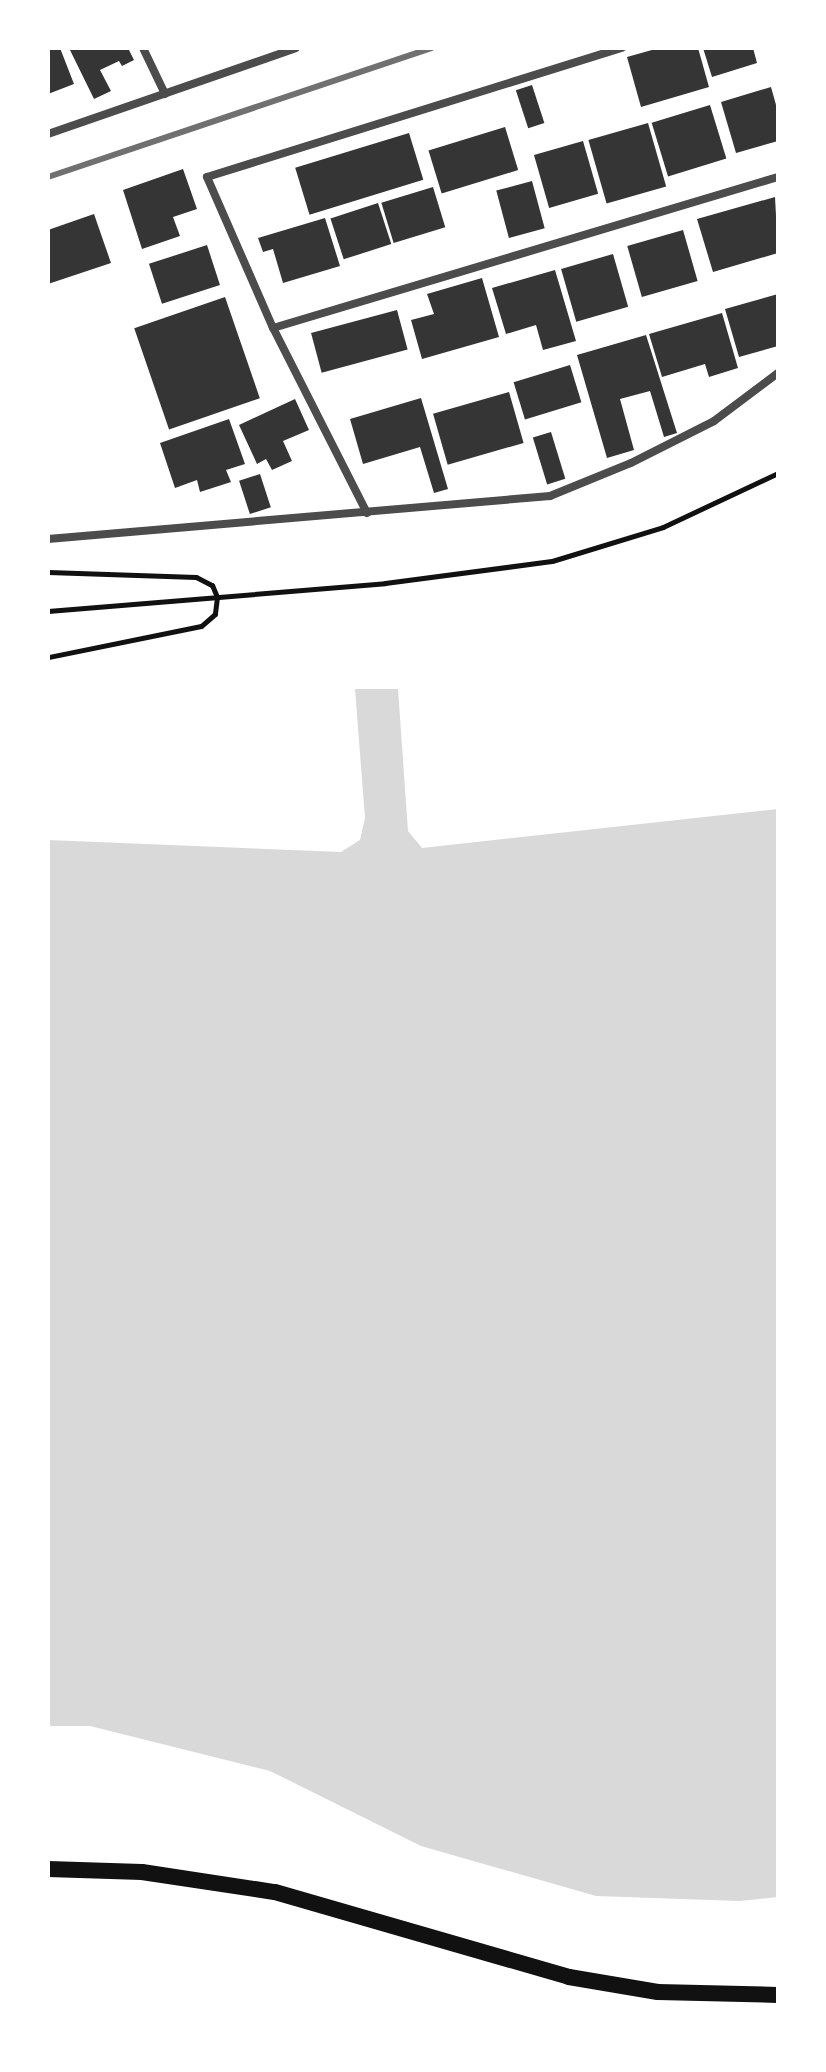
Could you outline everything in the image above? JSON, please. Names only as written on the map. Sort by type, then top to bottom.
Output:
[{"type":"main road","points":[[48,1869],[142,1872],[275,1892],[584,1980],[658,1992],[778,1995]]},
{"type":"street","points":[[143,48],[165,94]]},
{"type":"street","points":[[48,134],[296,48]]},
{"type":"street","points":[[367,513],[273,328],[207,177],[622,48]]},
{"type":"street","points":[[273,328],[778,177]]},
{"type":"street","points":[[48,539],[550,496],[631,463],[714,421],[778,373]]},
{"type":"path","points":[[48,611],[385,583],[552,561],[663,527],[778,473]]},
{"type":"path","points":[[48,572],[196,577],[212,585],[217,597],[215,614],[201,626],[48,657]]},
{"type":"shaded area","points":[[355,689],[398,689],[408,831],[422,848],[778,809],[778,1897],[740,1901],[596,1896],[421,1846],[270,1771],[90,1726],[48,1726],[48,840],[341,852],[360,840],[365,818]]},
{"type":"building","points":[[48,48],[60,48],[74,84],[48,94]]},
{"type":"building","points":[[69,48],[128,48],[134,60],[122,66],[119,61],[100,70],[111,91],[94,99]]},
{"type":"building","points":[[659,48],[698,48],[709,87],[641,107],[627,57]]},
{"type":"building","points":[[703,48],[753,48],[757,63],[712,77]]},
{"type":"building","points":[[532,85],[544,123],[528,128],[516,90]]},
{"type":"building","points":[[771,87],[778,112],[778,141],[736,153],[721,102]]},
{"type":"building","points":[[710,105],[726,159],[668,176],[652,123]]},
{"type":"building","points":[[648,123],[666,186],[607,204],[588,140]]},
{"type":"building","points":[[505,127],[518,170],[442,193],[428,150]]},
{"type":"building","points":[[409,133],[423,180],[310,215],[295,168]]},
{"type":"building","points":[[583,141],[598,194],[549,208],[534,155]]},
{"type":"building","points":[[183,169],[197,209],[173,217],[180,236],[142,249],[123,190]]},
{"type":"building","points":[[532,181],[545,228],[509,238],[496,191]]},
{"type":"building","points":[[433,187],[445,227],[394,243],[381,203]]},
{"type":"building","points":[[775,197],[778,253],[713,272],[697,219]]},
{"type":"building","points":[[378,203],[391,244],[344,259],[330,218]]},
{"type":"building","points":[[94,214],[111,263],[48,284],[48,230]]},
{"type":"building","points":[[325,218],[340,266],[283,283],[273,249],[263,252],[258,238]]},
{"type":"building","points":[[683,230],[698,281],[642,297],[627,246]]},
{"type":"building","points":[[207,245],[220,285],[162,304],[149,264]]},
{"type":"building","points":[[613,254],[628,307],[576,322],[561,269]]},
{"type":"building","points":[[555,270],[576,341],[543,350],[536,325],[506,334],[492,288]]},
{"type":"building","points":[[482,278],[499,337],[422,359],[411,320],[434,314],[427,294]]},
{"type":"building","points":[[778,294],[778,346],[739,357],[725,309]]},
{"type":"building","points":[[225,297],[260,398],[169,429],[134,328]]},
{"type":"building","points":[[397,310],[408,350],[322,373],[311,333]]},
{"type":"building","points":[[722,313],[738,368],[709,377],[705,364],[662,377],[649,334]]},
{"type":"building","points":[[646,335],[677,433],[664,437],[650,391],[620,399],[634,450],[607,458],[577,355]]},
{"type":"building","points":[[570,365],[581,402],[525,420],[514,382]]},
{"type":"building","points":[[509,392],[524,443],[448,465],[433,414]]},
{"type":"building","points":[[421,398],[448,489],[434,493],[420,447],[363,464],[350,419]]},
{"type":"building","points":[[295,399],[309,430],[283,441],[292,461],[272,470],[266,459],[257,464],[239,425]]},
{"type":"building","points":[[229,419],[245,464],[226,470],[231,482],[200,492],[197,480],[175,488],[160,443]]},
{"type":"building","points":[[551,432],[565,479],[547,484],[533,438]]},
{"type":"building","points":[[260,474],[271,507],[250,514],[239,481]]},
{"type":"railway","points":[[48,177],[432,48]]}]
